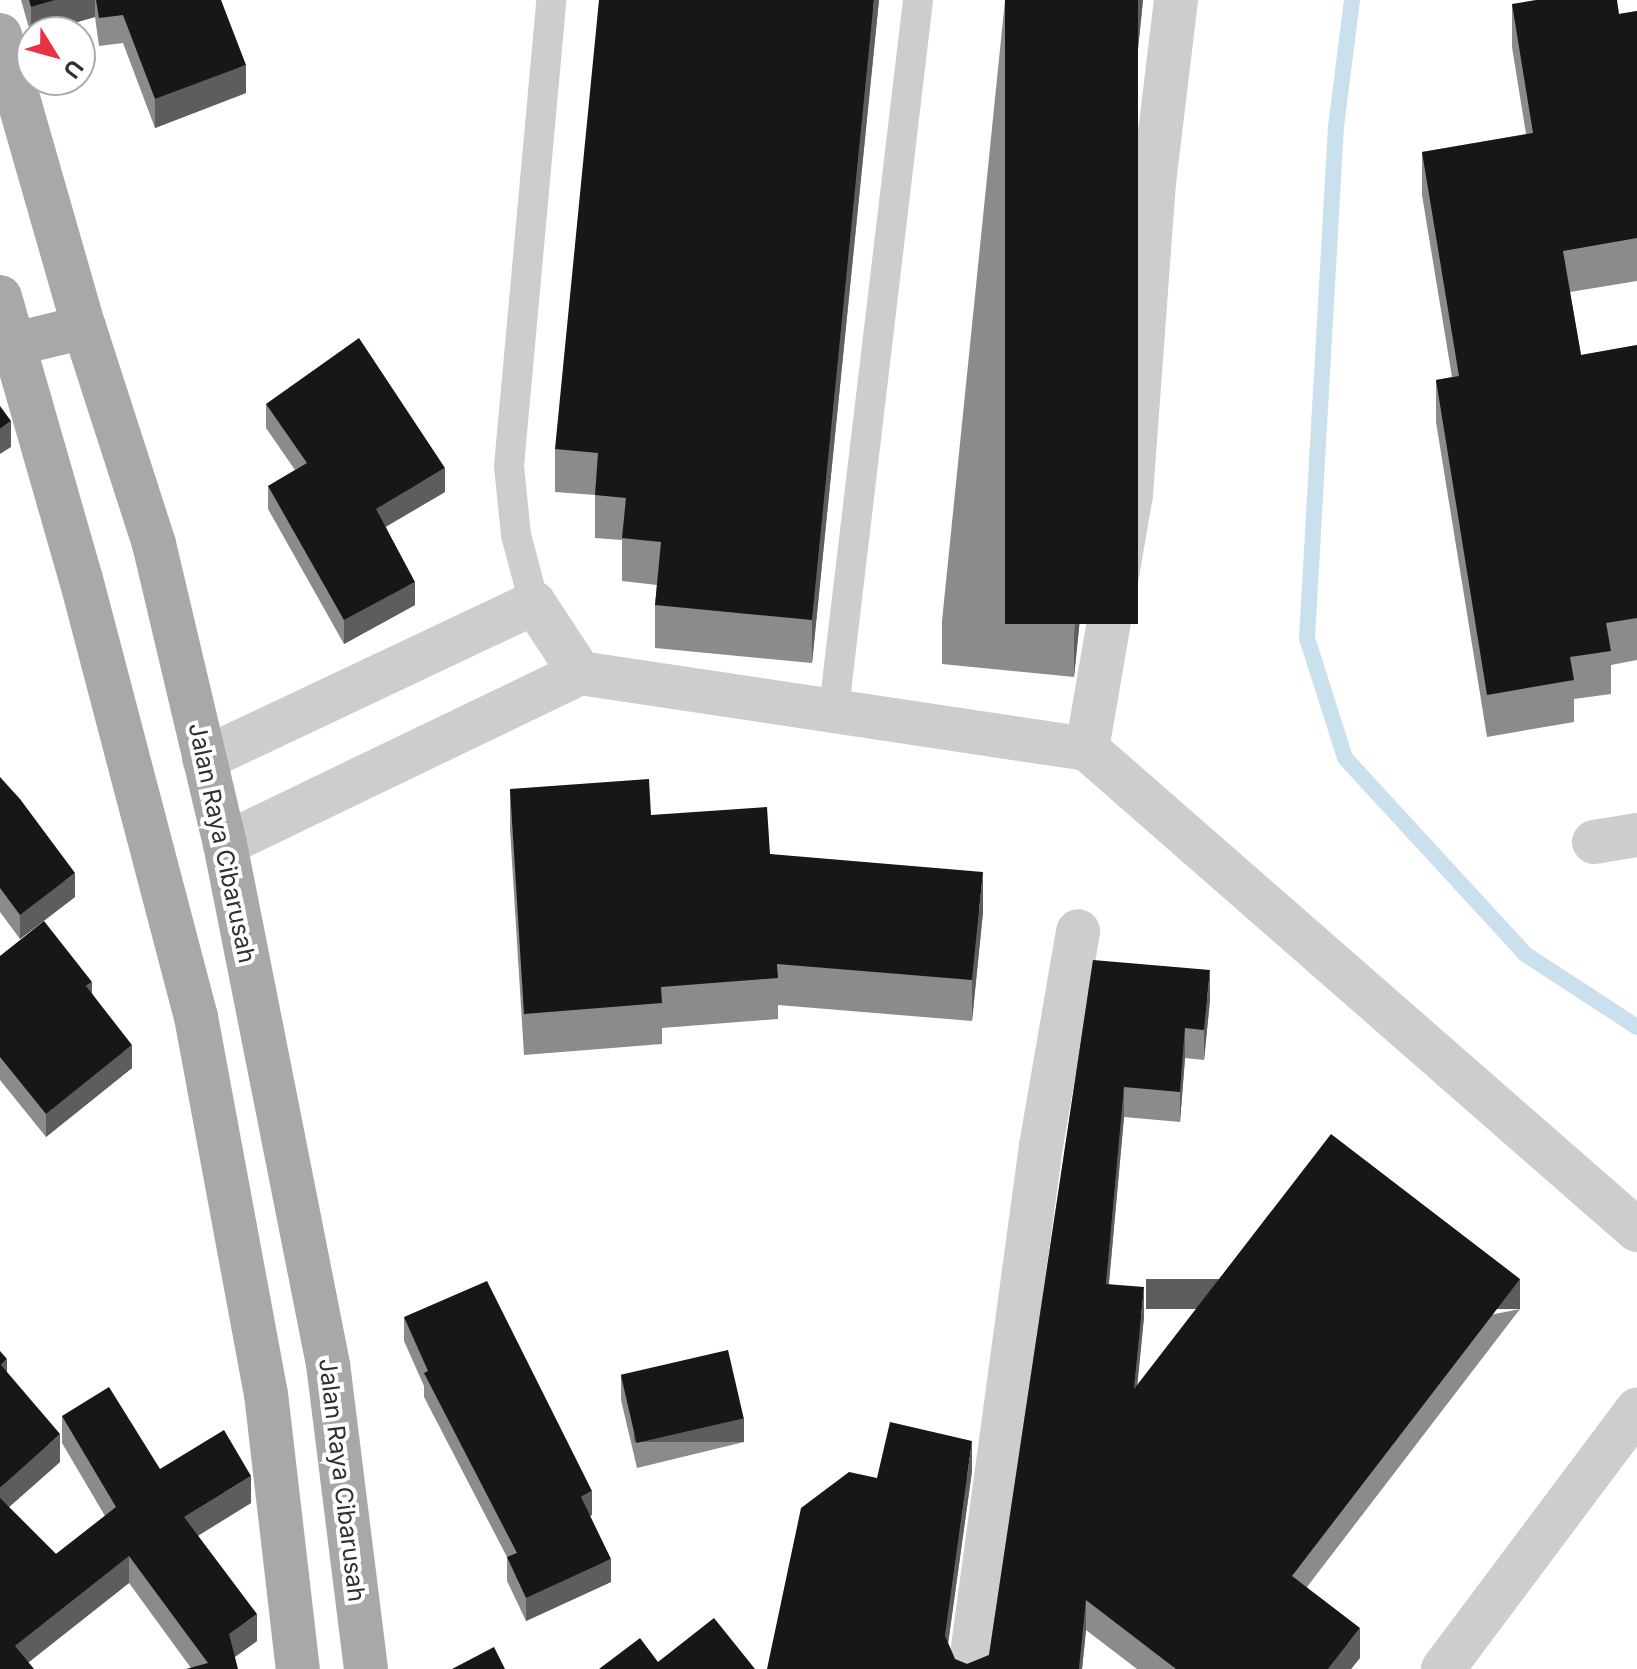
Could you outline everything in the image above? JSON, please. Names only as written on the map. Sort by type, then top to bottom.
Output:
[{"type":"main road","name":"Jalan Raya Cibarusah","points":[[0,35],[84,327],[154,544],[225,844],[328,1364],[366,1669]]},
{"type":"main road","points":[[0,297],[196,1017],[266,1394],[298,1669]]},
{"type":"main road","points":[[15,344],[84,327]]},
{"type":"street","points":[[1087,749],[1131,495],[1154,182],[1176,0]]},
{"type":"street","points":[[204,759],[534,603],[580,673]]},
{"type":"street","points":[[225,844],[580,673],[834,708],[1087,749],[1637,1230]]},
{"type":"street","points":[[1594,842],[1637,835]]},
{"type":"street","points":[[970,1669],[1041,1146],[1078,931]]},
{"type":"street","points":[[1443,1669],[1637,1410]]},
{"type":"lane","points":[[534,603],[516,535],[509,466],[551,0]]},
{"type":"lane","points":[[834,708],[918,0]]},
{"type":"building","points":[[29,0],[55,0],[31,7]]},
{"type":"building","points":[[96,0],[221,0],[246,65],[155,99],[123,15],[99,18]]},
{"type":"building","points":[[599,0],[874,0],[812,620],[655,605],[661,542],[622,538],[626,498],[595,495],[598,453],[555,449]]},
{"type":"building","points":[[1005,0],[1138,0],[1138,624],[1005,624]]},
{"type":"building","points":[[1536,0],[1617,0],[1619,14],[1637,11],[1637,238],[1563,251],[1581,355],[1637,345],[1637,618],[1606,623],[1611,651],[1570,657],[1574,680],[1487,695],[1436,380],[1459,376],[1422,152],[1533,133],[1512,4]]},
{"type":"building","points":[[359,338],[445,468],[376,509],[415,582],[344,620],[268,486],[307,463],[266,404]]},
{"type":"building","points":[[0,406],[11,421],[0,429]]},
{"type":"building","points":[[0,777],[75,873],[20,915],[0,888]]},
{"type":"building","points":[[649,779],[651,815],[767,807],[770,854],[983,872],[972,980],[777,964],[778,978],[661,987],[662,1003],[524,1014],[510,789]]},
{"type":"building","points":[[44,921],[92,982],[86,986],[132,1045],[46,1114],[0,1057],[0,956]]},
{"type":"building","points":[[1093,960],[1210,970],[1204,1030],[1185,1028],[1180,1092],[1124,1087],[1106,1284],[1144,1287],[1134,1389],[1331,1134],[1520,1279],[1292,1576],[1360,1628],[1328,1669],[1176,1669],[1086,1600],[1079,1669],[767,1669],[801,1508],[849,1472],[877,1478],[890,1422],[972,1441],[945,1636],[955,1659],[967,1664],[989,1655]]},
{"type":"building","points":[[487,1281],[592,1491],[581,1497],[611,1559],[526,1598],[507,1557],[517,1553],[424,1373],[428,1371],[404,1317]]},
{"type":"building","points":[[728,1350],[744,1418],[637,1443],[621,1375]]},
{"type":"building","points":[[0,1351],[7,1359],[1,1365],[60,1434],[0,1488]]},
{"type":"building","points":[[109,1387],[160,1469],[224,1430],[251,1476],[184,1517],[257,1614],[229,1634],[238,1669],[186,1669],[208,1663],[129,1556],[15,1646],[34,1669],[0,1669],[0,1498],[56,1554],[116,1507],[62,1416]]},
{"type":"building","points":[[714,1618],[755,1669],[599,1669],[640,1638],[658,1662]]},
{"type":"building","points":[[494,1647],[505,1669],[452,1669]]},
{"type":"waterway","points":[[1352,0],[1336,126],[1307,638],[1345,758],[1525,954],[1637,1027]]}]
